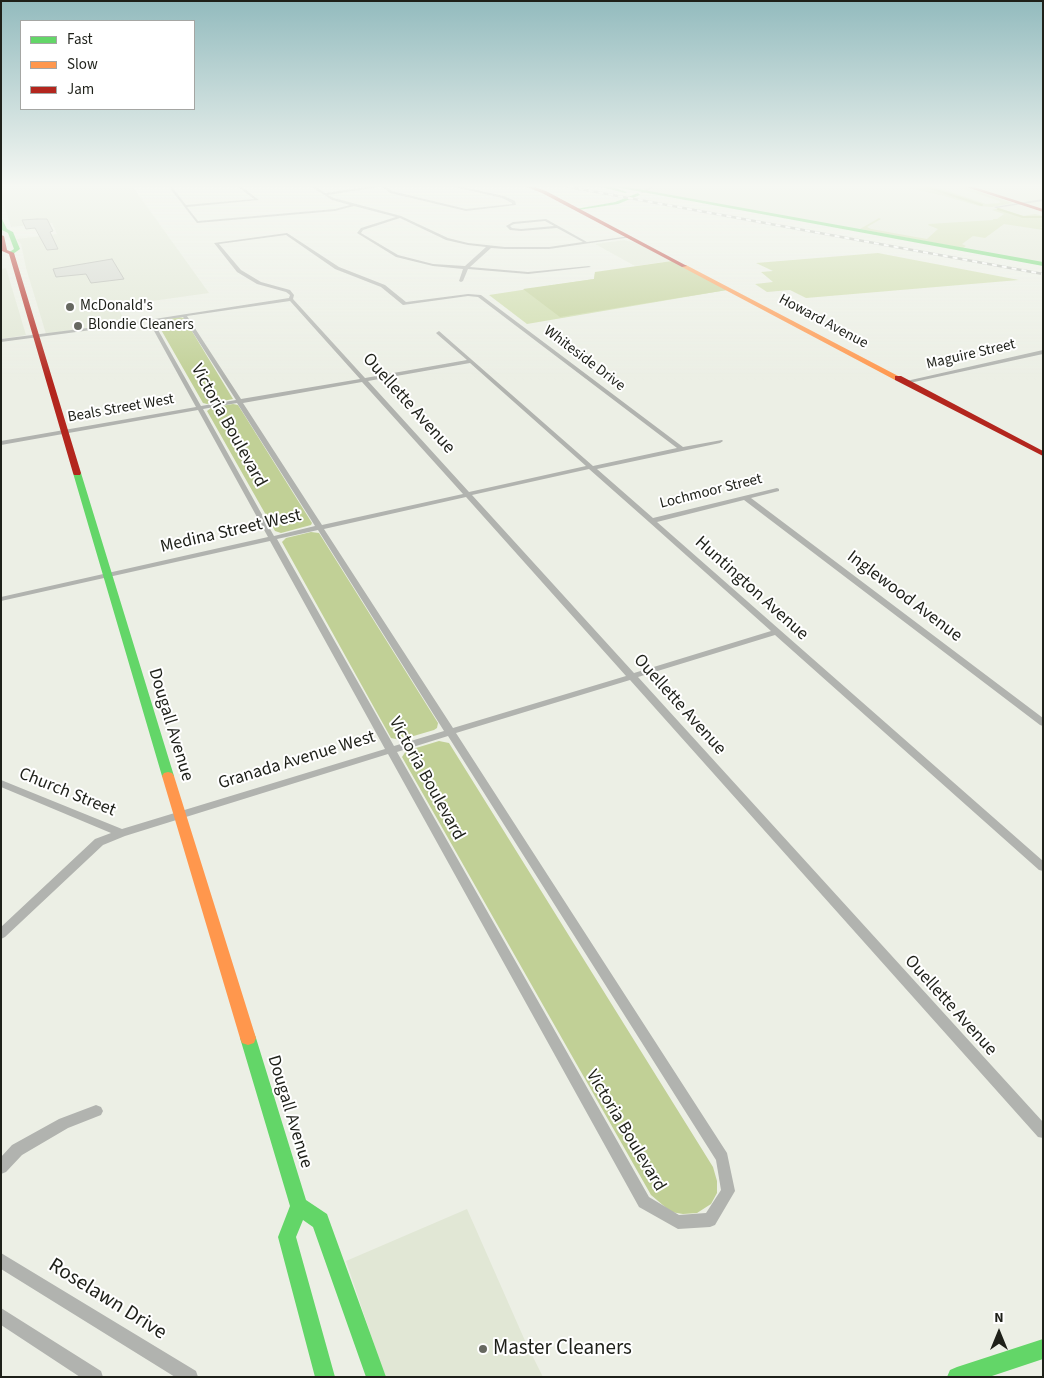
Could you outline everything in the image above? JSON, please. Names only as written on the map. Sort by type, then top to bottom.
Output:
[{"type":"main road","name":"Dougall Avenue","points":[[6,251],[11,253],[299,1206]]},
{"type":"main road","name":"Howard Avenue","points":[[657,251],[1043,454]]},
{"type":"main road","points":[[971,251],[1043,264]]},
{"type":"main road","points":[[325,1377],[287,1237],[299,1206],[320,1221],[376,1377]]},
{"type":"main road","points":[[957,1377],[1043,1349]]},
{"type":"street","name":"Ouellette Avenue","points":[[223,251],[239,271],[259,283],[288,291],[292,295],[291,299],[1043,1132]]},
{"type":"street","name":"Ouellette Avenue","points":[[312,251],[337,268],[383,286],[405,304],[468,295]]},
{"type":"street","points":[[389,251],[405,259],[433,266],[528,273],[589,267]]},
{"type":"street","points":[[461,281],[466,268],[484,251]]},
{"type":"street","name":"Whiteside Drive","points":[[468,295],[479,296],[682,449]]},
{"type":"street","points":[[1,341],[291,299]]},
{"type":"street","name":"Victoria Boulevard","points":[[146,321],[199,408],[644,1202],[678,1222],[710,1220],[728,1191],[722,1158],[184,315]]},
{"type":"street","name":"Huntington Avenue","points":[[439,334],[1043,867]]},
{"type":"street","name":"Maguire Street","points":[[905,382],[1043,352]]},
{"type":"street","points":[[1030,355],[1043,360]]},
{"type":"street","points":[[363,379],[471,361]]},
{"type":"street","name":"Beals Street West","points":[[1,443],[363,379]]},
{"type":"street","name":"Medina Street West","points":[[1,599],[467,494],[720,441]]},
{"type":"street","name":"Lochmoor Street","points":[[651,521],[777,490]]},
{"type":"street","name":"Inglewood Avenue","points":[[746,498],[1043,723]]},
{"type":"street","name":"Granada Avenue West","points":[[1,934],[99,842],[121,833],[777,632]]},
{"type":"street","name":"Church Street","points":[[1,783],[121,833]]},
{"type":"street","points":[[1,1167],[17,1150],[64,1123],[96,1111]]},
{"type":"street","name":"Roselawn Drive","points":[[1,1260],[190,1377]]},
{"type":"street","points":[[1,1316],[95,1377]]},
{"type":"shaded area","points":[[23,251],[179,251],[209,293],[117,306],[126,323],[46,334]]},
{"type":"shaded area","points":[[608,251],[653,251],[672,261],[635,266]]},
{"type":"shaded area","points":[[978,251],[1043,251],[1043,263]]},
{"type":"shaded area","points":[[6,268],[26,335],[1,339],[1,269]]},
{"type":"shaded area","points":[[467,1209],[543,1377],[385,1377],[346,1261]]},
{"type":"green space","points":[[878,253],[1019,280],[806,298],[790,290],[767,292],[755,284],[773,282],[761,272],[773,271],[756,263]]},
{"type":"green space","points":[[672,261],[727,290],[560,317],[523,289],[594,279],[595,272]]},
{"type":"green space","points":[[595,272],[727,290],[527,324],[489,295],[594,279]]},
{"type":"green space","points":[[179,317],[184,318],[233,399],[207,404],[203,403],[156,321]]},
{"type":"green space","points":[[233,404],[238,405],[312,523],[311,525],[281,533],[275,531],[207,411],[211,408]]},
{"type":"green space","points":[[311,532],[319,533],[438,723],[437,728],[434,730],[400,740],[391,738],[282,542],[286,538]]},
{"type":"green space","points":[[439,741],[449,743],[713,1167],[717,1181],[717,1193],[711,1204],[697,1213],[683,1214],[671,1212],[651,1195],[402,757],[406,751]]},
{"type":"building","points":[[112,259],[124,279],[91,283],[86,274],[56,277],[53,269]]},
{"type":"railway","points":[[919,251],[1043,274]]},
{"type":"traffic: fast","points":[[973,251],[1043,264]]},
{"type":"traffic: fast","points":[[77,473],[168,776]]},
{"type":"traffic: fast","points":[[248,1038],[299,1206],[320,1221],[376,1377]]},
{"type":"traffic: fast","points":[[299,1206],[287,1237],[325,1377]]},
{"type":"traffic: fast","points":[[957,1377],[1043,1349]]},
{"type":"traffic: slow","points":[[684,266],[898,378]]},
{"type":"traffic: slow","points":[[168,776],[248,1038]]},
{"type":"traffic: jam","points":[[6,251],[11,253],[77,473]]},
{"type":"traffic: jam","points":[[656,251],[684,266]]},
{"type":"traffic: jam","points":[[898,378],[1043,454]]},
{"type":"place","name":"McDonald's","points":[[70,307]]},
{"type":"place","name":"Blondie Cleaners","points":[[78,326]]},
{"type":"place","name":"Master Cleaners","points":[[483,1349]]}]
